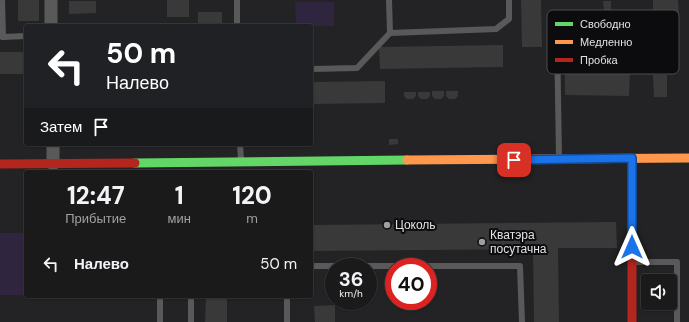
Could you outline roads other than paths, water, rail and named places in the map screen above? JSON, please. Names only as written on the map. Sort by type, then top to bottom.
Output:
[{"type":"street","points":[[51,0],[51,24]]},
{"type":"street","points":[[53,146],[53,164]]},
{"type":"street","points":[[632,158],[632,322]]},
{"type":"street","points":[[0,164],[159,165],[241,162],[689,158]]},
{"type":"lane","points":[[2,0],[1,37],[24,36]]},
{"type":"lane","points":[[237,0],[237,24]]},
{"type":"lane","points":[[389,0],[390,33]]},
{"type":"lane","points":[[313,69],[357,68],[390,33],[496,29],[509,19],[509,0]]},
{"type":"lane","points":[[557,74],[558,159]]},
{"type":"lane","points":[[240,146],[241,162]]},
{"type":"lane","points":[[632,262],[677,262],[677,322]]},
{"type":"lane","points":[[313,266],[520,266],[522,322]]},
{"type":"lane","points":[[160,298],[160,322]]},
{"type":"lane","points":[[191,298],[191,322]]},
{"type":"lane","points":[[287,298],[287,322]]},
{"type":"place","name":"Цоколь","points":[[387,225]]},
{"type":"place","name":"Кватэра посутачна","points":[[482,242]]}]
